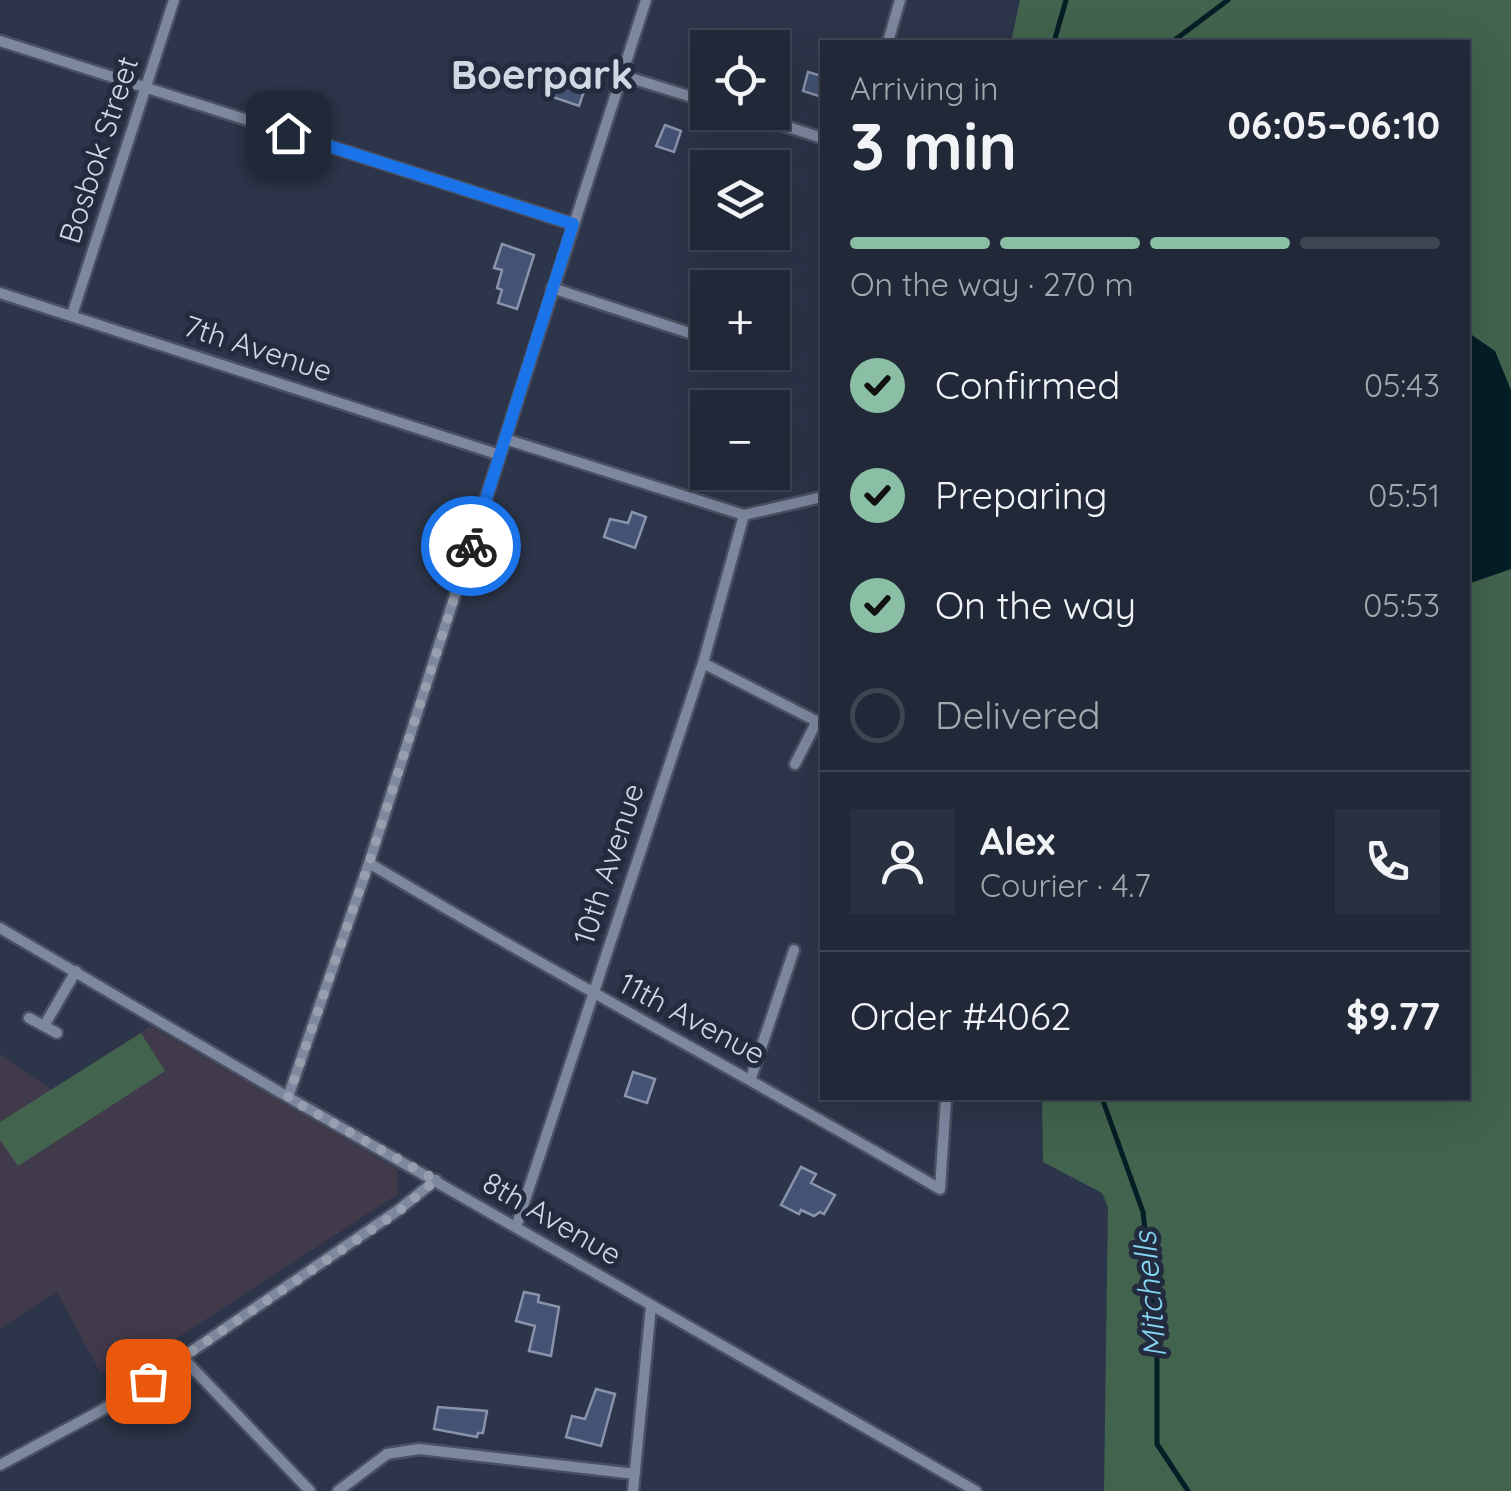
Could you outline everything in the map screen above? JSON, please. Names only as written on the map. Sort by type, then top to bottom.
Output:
[{"type":"street","name":"Bosbok Street","points":[[72,314],[174,0]]},
{"type":"street","points":[[288,1098],[369,863],[646,0]]},
{"type":"street","points":[[889,40],[900,0]]},
{"type":"street","points":[[0,41],[573,224]]},
{"type":"street","points":[[620,75],[690,96]]},
{"type":"street","points":[[790,128],[820,137]]},
{"type":"street","points":[[552,288],[690,333]]},
{"type":"street","name":"7th Avenue","points":[[0,293],[500,455]]},
{"type":"street","points":[[505,439],[744,516],[820,497]]},
{"type":"street","name":"10th Avenue","points":[[516,1227],[650,813],[703,663],[744,516]]},
{"type":"street","points":[[703,663],[820,722],[795,764]]},
{"type":"street","name":"11th Avenue","points":[[369,863],[940,1189],[946,1100]]},
{"type":"street","name":"8th Avenue","points":[[0,928],[288,1098],[976,1491]]},
{"type":"street","points":[[751,1078],[794,950]]},
{"type":"street","points":[[44,1026],[76,971]]},
{"type":"street","points":[[29,1018],[57,1033]]},
{"type":"street","points":[[0,1465],[102,1410],[398,1212],[436,1180]]},
{"type":"street","points":[[633,1491],[651,1306]]},
{"type":"street","points":[[182,1357],[310,1491]]},
{"type":"street","points":[[338,1491],[387,1454],[419,1449],[635,1474]]},
{"type":"shaded area","points":[[150,1026],[397,1169],[398,1194],[145,1359],[100,1372],[57,1292],[0,1329],[0,1054],[52,1090]]},
{"type":"green space","points":[[1020,0],[1511,0],[1511,1491],[1104,1491],[1108,1207],[1102,1193],[1043,1162],[1042,1100],[1470,1100],[1470,40],[1011,40]]},
{"type":"green space","points":[[141,1033],[165,1071],[18,1166],[0,1140],[0,1122]]},
{"type":"water","points":[[1470,334],[1495,351],[1511,390],[1511,569],[1470,583]]},
{"type":"building","points":[[551,70],[587,82],[579,106],[544,94]]},
{"type":"building","points":[[808,72],[820,75],[820,96],[803,91]]},
{"type":"building","points":[[665,125],[681,131],[674,152],[656,146]]},
{"type":"building","points":[[502,244],[534,255],[517,309],[498,303],[502,270],[494,268]]},
{"type":"building","points":[[632,512],[646,517],[635,548],[604,537],[610,519],[628,523]]},
{"type":"building","points":[[633,1072],[655,1079],[647,1103],[625,1096]]},
{"type":"building","points":[[801,1167],[816,1174],[811,1183],[835,1195],[824,1214],[814,1216],[801,1210],[799,1214],[781,1205]]},
{"type":"building","points":[[524,1292],[539,1295],[538,1302],[559,1307],[551,1356],[529,1351],[535,1326],[516,1321]]},
{"type":"building","points":[[596,1389],[615,1394],[601,1446],[566,1437],[572,1416],[585,1419]]},
{"type":"building","points":[[438,1407],[487,1411],[483,1433],[477,1437],[434,1429]]},
{"type":"waterway","name":"Mitchells","points":[[1055,40],[1066,0]]},
{"type":"waterway","points":[[1175,40],[1228,0]]},
{"type":"waterway","name":"Mitchells","points":[[1103,1100],[1143,1212],[1157,1339],[1157,1444],[1188,1491]]},
{"type":"way so far","points":[[148,1381],[398,1212],[436,1180],[288,1098],[471,546]]},
{"type":"district","name":"Boerpark","points":[[542,75]]},
{"type":"route","points":[[288,133],[573,224],[471,546]]}]
